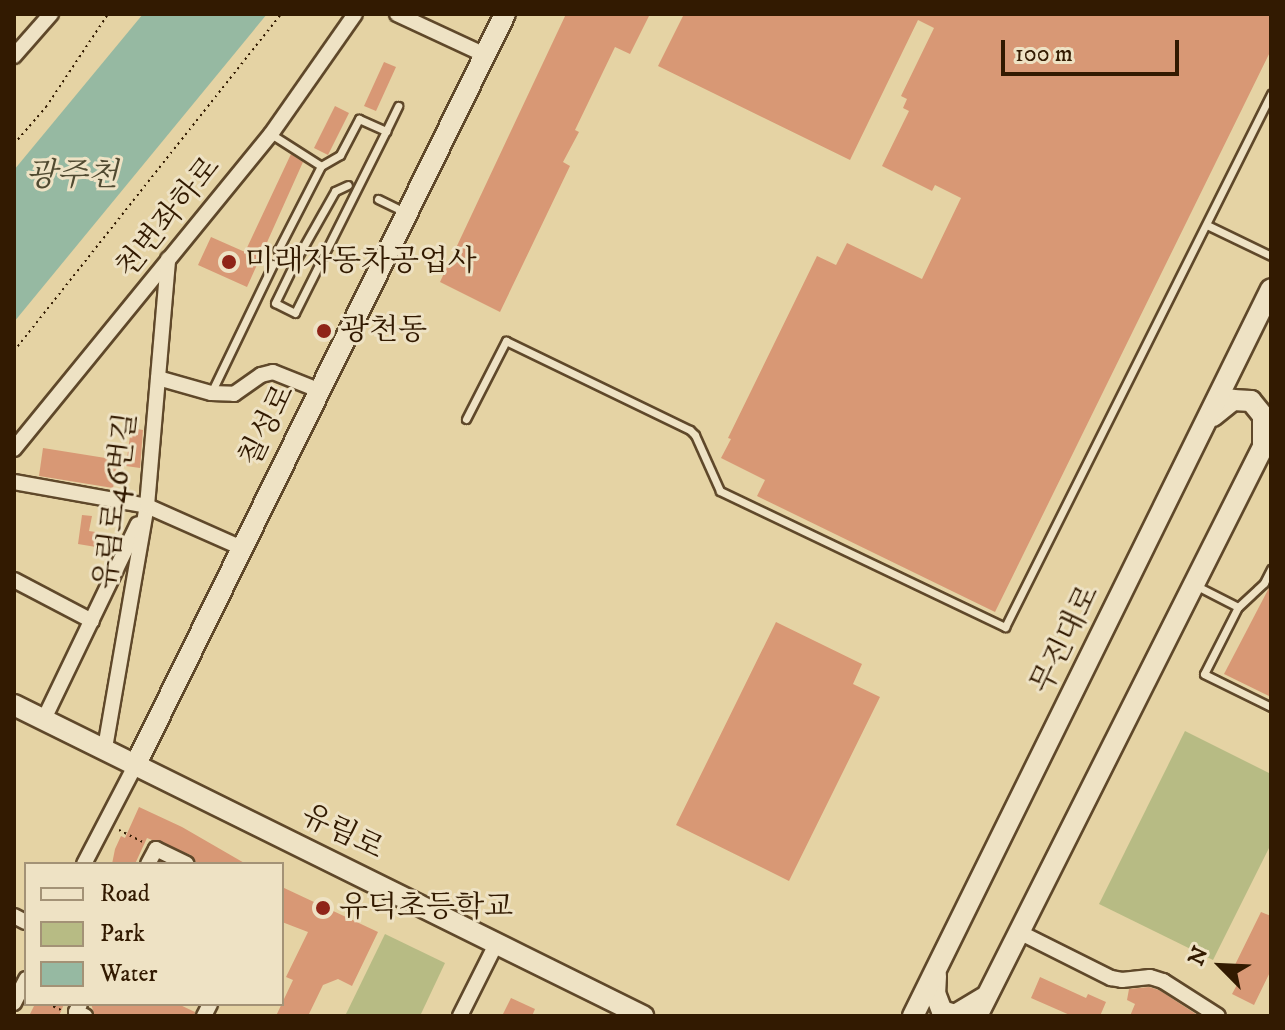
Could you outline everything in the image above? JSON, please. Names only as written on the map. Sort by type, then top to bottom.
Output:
[{"type":"street","points":[[14,56],[51,14]]},
{"type":"street","name":"천변좌하로","points":[[14,449],[271,134],[355,14]]},
{"type":"street","points":[[397,14],[485,55]]},
{"type":"street","name":"칠성로","points":[[85,862],[505,14]]},
{"type":"street","name":"유림로46번길","points":[[105,748],[147,506],[168,259]]},
{"type":"street","name":"무진대로","points":[[913,1016],[1271,289]]},
{"type":"street","points":[[158,378],[211,393],[234,394],[261,375],[273,372],[318,390]]},
{"type":"street","points":[[977,1016],[1267,439],[1263,416],[1251,401],[1233,400],[1206,423]]},
{"type":"street","points":[[14,482],[147,506],[242,548]]},
{"type":"street","points":[[44,719],[147,506]]},
{"type":"street","points":[[14,580],[92,621]]},
{"type":"street","name":"유림로","points":[[16,711],[44,719],[105,748],[643,1016]]},
{"type":"street","points":[[149,862],[156,849],[183,862]]},
{"type":"street","points":[[1019,932],[1111,978],[1150,977],[1163,981],[1218,1016]]},
{"type":"street","points":[[460,1016],[496,944]]},
{"type":"street","points":[[937,968],[935,993],[942,1011],[955,1015],[966,1011],[988,994]]},
{"type":"street","points":[[14,1003],[24,983]]},
{"type":"lane","points":[[466,419],[506,341],[690,430],[720,491],[1005,627],[1271,94]]},
{"type":"lane","points":[[348,185],[335,191],[275,303],[295,313],[398,106]]},
{"type":"lane","points":[[296,260],[278,250],[321,166],[340,155],[359,119],[386,131]]},
{"type":"lane","points":[[271,134],[321,166]]},
{"type":"lane","points":[[378,199],[405,212]]},
{"type":"lane","points":[[1207,225],[1271,256]]},
{"type":"lane","points":[[211,393],[273,264]]},
{"type":"lane","points":[[1271,569],[1264,583],[1238,607],[1204,674],[1271,707]]},
{"type":"lane","points":[[1193,584],[1238,607]]},
{"type":"path","points":[[14,144],[46,107],[108,14]]},
{"type":"path","points":[[14,351],[281,14]]},
{"type":"path","points":[[119,830],[156,849]]},
{"type":"path","points":[[57,1006],[80,1011]]},
{"type":"green space","points":[[1185,731],[1271,774],[1271,844],[1213,960],[1099,904]]},
{"type":"green space","points":[[385,934],[445,963],[420,1016],[345,1016]]},
{"type":"water","name":"광주천","points":[[143,14],[267,14],[14,322],[14,170]]},
{"type":"building","points":[[566,14],[650,14],[630,54],[615,47],[575,130],[579,132],[563,162],[570,166],[500,312],[440,282]]},
{"type":"building","points":[[684,14],[1271,14],[1271,50],[995,612],[757,496],[765,480],[721,458],[817,256],[836,265],[847,243],[922,279],[961,198],[935,185],[932,191],[882,166],[909,111],[903,108],[907,99],[901,96],[934,28],[918,20],[850,160],[658,66]]},
{"type":"building","points":[[384,62],[396,67],[376,111],[364,106]]},
{"type":"building","points":[[335,106],[349,113],[328,155],[314,148]]},
{"type":"building","points":[[291,154],[303,162],[247,287],[198,265],[211,237],[245,252]]},
{"type":"building","points":[[131,428],[143,430],[140,468],[126,466]]},
{"type":"building","points":[[43,448],[118,460],[113,488],[39,476]]},
{"type":"building","points":[[82,515],[92,516],[89,531],[121,536],[114,550],[78,544]]},
{"type":"building","points":[[1271,584],[1271,697],[1224,674]]},
{"type":"building","points":[[776,622],[862,664],[853,684],[880,697],[789,881],[676,825]]},
{"type":"building","points":[[139,807],[182,827],[243,862],[196,862],[191,855],[147,838],[136,862],[112,862],[121,836],[125,838]]},
{"type":"building","points":[[284,888],[378,932],[352,986],[338,979],[323,985],[308,1016],[276,1016],[281,1006],[284,1006],[293,980],[286,977],[308,932],[284,923]]},
{"type":"building","points":[[1261,912],[1271,916],[1271,970],[1254,1005],[1232,994],[1239,981],[1229,977]]},
{"type":"building","points":[[1040,977],[1086,998],[1088,994],[1106,1002],[1100,1016],[1072,1016],[1031,998]]},
{"type":"building","points":[[1149,987],[1159,990],[1199,1016],[1130,1016],[1135,1004],[1127,1000],[1129,989]]},
{"type":"building","points":[[511,998],[535,1009],[532,1016],[502,1016]]},
{"type":"building","points":[[34,1006],[63,1006],[59,1016],[29,1016]]},
{"type":"building","points":[[92,1006],[182,1006],[195,1012],[194,1016],[95,1016]]},
{"type":"place","name":"미래자동차공업사","points":[[229,262]]},
{"type":"place","name":"광천동","points":[[324,331]]},
{"type":"place","name":"유덕초등학교","points":[[323,908]]}]
